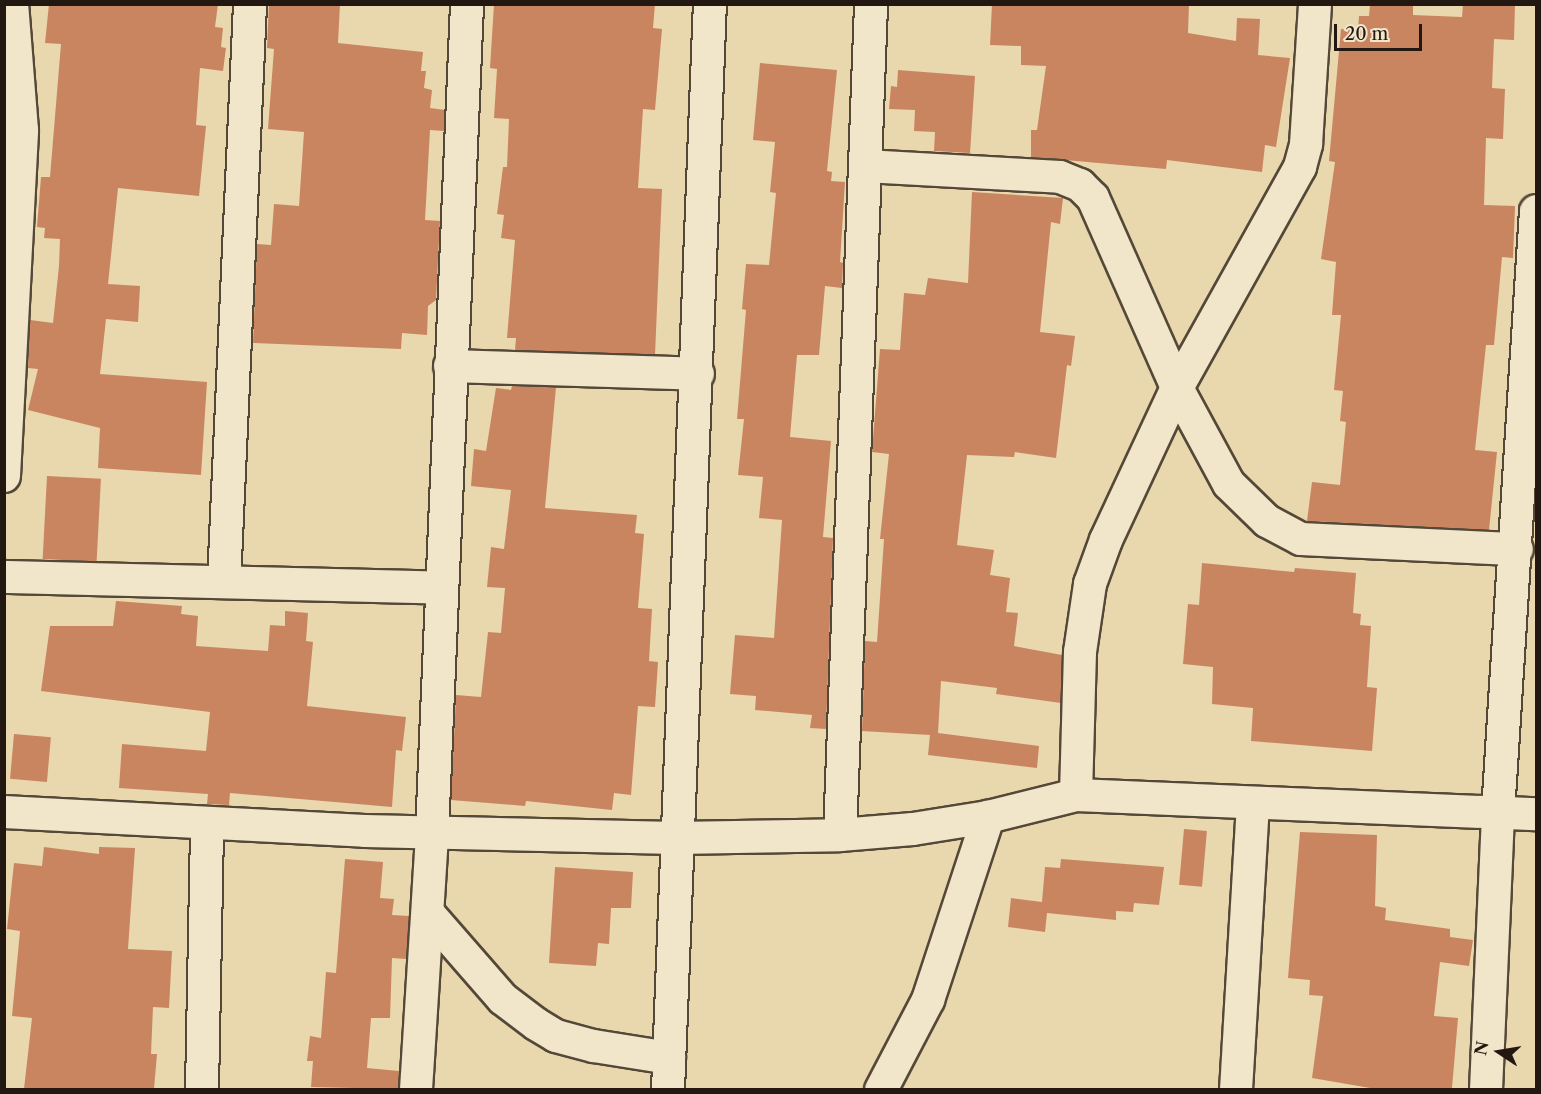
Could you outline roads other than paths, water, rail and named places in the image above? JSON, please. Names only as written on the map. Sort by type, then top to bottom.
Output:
[{"type":"street","points":[[4,476],[13,130],[12,4]]},
{"type":"street","points":[[224,582],[250,4]]},
{"type":"street","points":[[416,1089],[432,833],[440,588],[467,4]]},
{"type":"street","points":[[668,1089],[676,838],[688,648],[710,4]]},
{"type":"street","points":[[840,835],[871,4]]},
{"type":"street","points":[[1076,795],[1080,652],[1090,584],[1106,540],[1177,388],[1300,167],[1306,144],[1315,4]]},
{"type":"street","points":[[864,166],[1060,177],[1080,185],[1093,198],[1177,388],[1229,484],[1267,521],[1300,539],[1517,549]]},
{"type":"street","points":[[1486,1089],[1498,813],[1517,549],[1536,211]]},
{"type":"street","points":[[450,366],[698,374]]},
{"type":"street","points":[[4,577],[440,588]]},
{"type":"street","points":[[4,812],[207,824],[432,833],[676,838],[840,835],[988,817],[1076,795],[1253,805],[1536,814]]},
{"type":"street","points":[[1236,1089],[1253,805]]},
{"type":"street","points":[[881,1089],[928,1000],[988,817]]},
{"type":"street","points":[[202,1089],[207,824]]},
{"type":"street","points":[[428,913],[503,999],[536,1024],[556,1036],[594,1046],[669,1058]]}]
